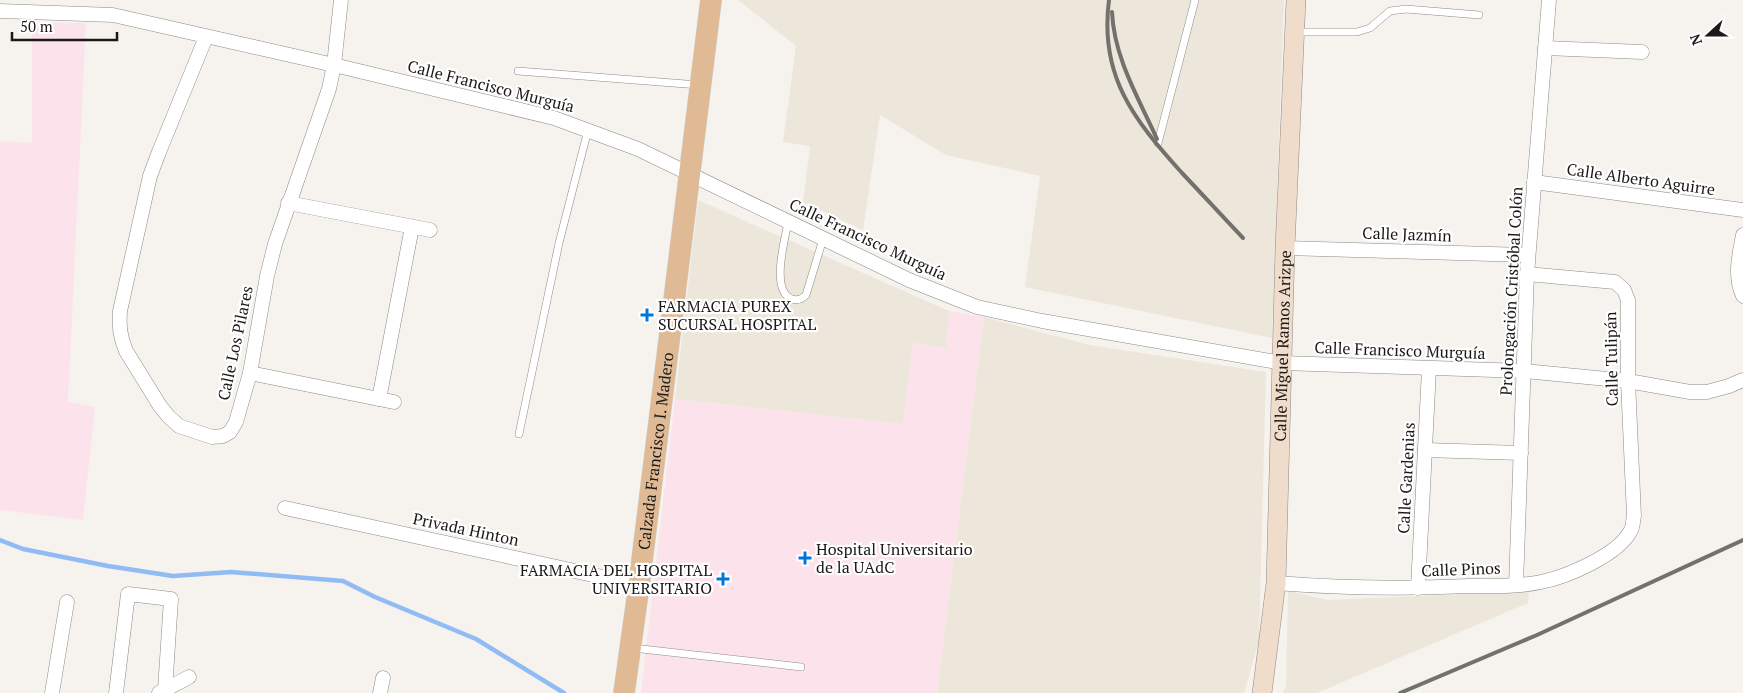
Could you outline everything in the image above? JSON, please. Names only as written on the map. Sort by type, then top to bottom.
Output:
[{"type":"main road","name":"Calzada Francisco I. Madero","points":[[624,693],[711,0]]},
{"type":"main road","name":"Calle Miguel Ramos Arizpe","points":[[1262,693],[1276,583],[1285,248],[1296,0]]},
{"type":"street","points":[[75,14],[76,0]]},
{"type":"street","name":"Calle Los Pilares","points":[[206,36],[150,176],[120,311],[119,326],[121,339],[126,351],[169,418],[179,426],[212,437],[223,436],[230,432],[236,422],[250,373],[267,276],[275,244],[329,88],[334,65],[341,0]]},
{"type":"street","name":"Prolongación Cristóbal Colón","points":[[1516,585],[1528,255],[1549,0]]},
{"type":"street","name":"Calle Francisco Murguía","points":[[0,11],[113,15],[334,65],[554,118],[638,149],[909,280],[977,307],[1042,321],[1282,363],[1524,372],[1628,381],[1690,392],[1707,392],[1743,380]]},
{"type":"street","points":[[1545,48],[1642,52]]},
{"type":"street","name":"Calle Alberto Aguirre","points":[[1534,182],[1743,210]]},
{"type":"street","points":[[288,203],[430,230]]},
{"type":"street","points":[[379,399],[412,227]]},
{"type":"street","points":[[1743,235],[1737,269],[1743,296]]},
{"type":"street","name":"Calle Jazmín","points":[[1285,248],[1528,255]]},
{"type":"street","name":"Calle Tulipán","points":[[1527,274],[1615,282],[1624,290],[1628,300],[1628,381],[1634,501],[1632,530]]},
{"type":"street","name":"Calle Gardenias","points":[[1418,588],[1429,368]]},
{"type":"street","points":[[250,373],[394,402]]},
{"type":"street","points":[[1425,450],[1521,453]]},
{"type":"street","name":"Privada Hinton","points":[[286,508],[639,585]]},
{"type":"street","name":"Calle Pinos","points":[[1276,583],[1334,587],[1418,588],[1540,583],[1574,571],[1610,552],[1632,530]]},
{"type":"street","points":[[116,693],[128,594],[171,599],[161,691]]},
{"type":"street","points":[[52,693],[66,602]]},
{"type":"street","points":[[161,691],[189,677]]},
{"type":"street","points":[[380,693],[382,678]]},
{"type":"lane","points":[[1158,143],[1195,0]]},
{"type":"lane","points":[[1294,32],[1357,32],[1370,28],[1390,11],[1406,9],[1479,15]]},
{"type":"lane","points":[[518,70],[701,85]]},
{"type":"lane","points":[[519,434],[559,243],[588,130]]},
{"type":"lane","points":[[788,222],[780,279],[784,294],[790,298],[796,300],[806,296],[823,239]]},
{"type":"lane","points":[[630,648],[801,667]]},
{"type":"shaded area","points":[[738,0],[1284,0],[1272,338],[1025,287],[1040,176],[946,155],[880,115],[863,230],[803,202],[810,146],[783,142],[796,46]]},
{"type":"shaded area","points":[[32,23],[86,23],[68,402],[95,407],[83,520],[0,510],[0,141],[32,143]]},
{"type":"shaded area","points":[[698,200],[949,311],[946,348],[913,343],[903,424],[675,399]]},
{"type":"shaded area","name":"Hospital Universitario de la UAdC","points":[[949,311],[984,317],[937,693],[641,693],[675,399],[903,424],[913,343],[946,348]]},
{"type":"shaded area","points":[[984,317],[1090,345],[1266,372],[1259,640],[1244,693],[937,693]]},
{"type":"shaded area","points":[[1288,591],[1328,600],[1529,591],[1528,603],[1317,693],[1283,693],[1286,686]]},
{"type":"waterway","points":[[0,540],[23,549],[108,566],[173,576],[231,572],[343,581],[375,597],[476,639],[564,693]]},
{"type":"railway","points":[[1109,0],[1107,27],[1109,52],[1115,74],[1135,115],[1182,173],[1243,238]]},
{"type":"railway","points":[[1112,12],[1117,46],[1122,62],[1157,139]]},
{"type":"railway","points":[[1400,693],[1537,635],[1743,540]]},
{"type":"place","name":"FARMACIA PUREX SUCURSAL HOSPITAL","points":[[647,315]]},
{"type":"place","name":"Hospital Universitario de la UAdC","points":[[805,558]]},
{"type":"place","name":"FARMACIA DEL HOSPITAL UNIVERSITARIO","points":[[723,579]]}]
